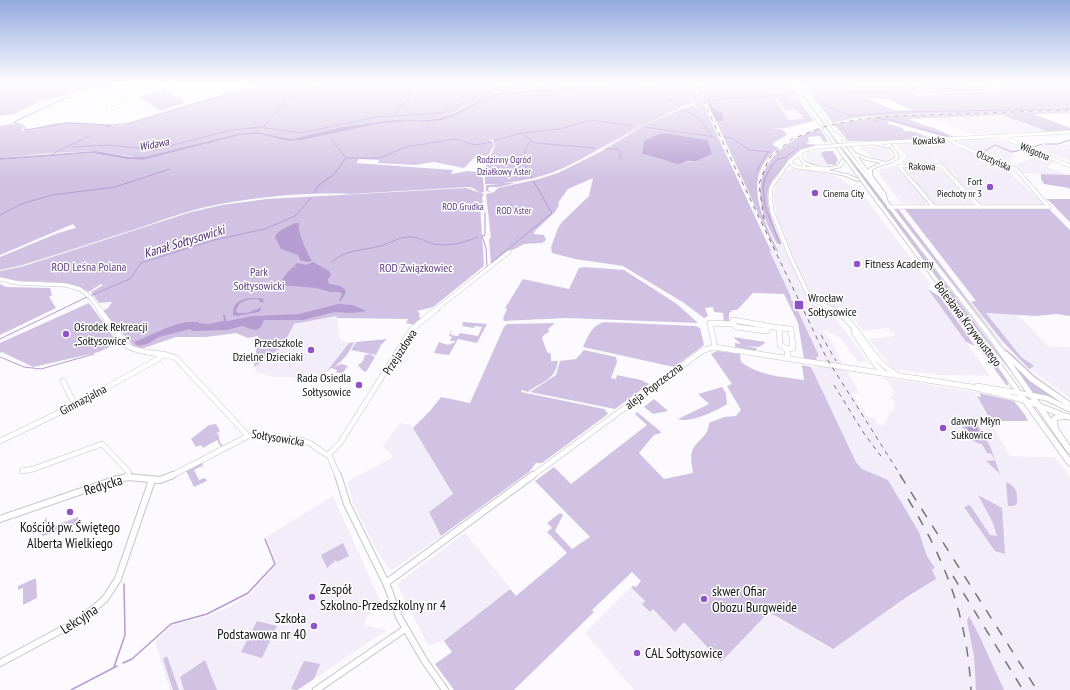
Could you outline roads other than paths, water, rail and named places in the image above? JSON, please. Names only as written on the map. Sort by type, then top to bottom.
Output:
[{"type":"main road","name":"Bolesława Krzywoustego","points":[[815,116],[834,145],[979,337],[1070,463]]},
{"type":"main road","name":"Bolesława Krzywoustego","points":[[820,116],[845,145],[887,204],[990,336],[1070,451]]},
{"type":"main road","points":[[870,174],[872,167],[896,158],[897,155],[894,151],[884,142]]},
{"type":"main road","points":[[890,146],[890,144],[894,142]]},
{"type":"main road","points":[[873,143],[886,146],[894,151]]},
{"type":"main road","points":[[834,145],[858,180],[873,196]]},
{"type":"main road","points":[[845,145],[853,152],[870,174],[884,194],[887,204]]},
{"type":"main road","points":[[853,152],[869,160],[886,162]]},
{"type":"main road","points":[[804,162],[817,168],[831,169],[841,165],[843,160]]},
{"type":"main road","points":[[828,171],[846,175],[858,180]]},
{"type":"main road","points":[[990,336],[1024,372],[1070,405]]},
{"type":"main road","points":[[1019,393],[1046,398],[1070,410]]},
{"type":"main road","points":[[1024,400],[1070,418]]},
{"type":"main road","points":[[1055,430],[1053,420],[1055,418],[1060,416],[1070,418]]},
{"type":"street","name":"Kowalska","points":[[800,152],[817,147],[884,142],[1070,132]]},
{"type":"street","name":"Wilgotna","points":[[1001,136],[1070,166]]},
{"type":"street","name":"Olsztyńska","points":[[949,139],[956,144],[1016,170],[1049,207],[980,207]]},
{"type":"street","points":[[800,152],[790,161],[770,188],[770,197],[777,228],[811,297],[818,303],[839,313],[884,368],[900,376]]},
{"type":"street","points":[[782,172],[790,168],[805,166],[800,157],[800,152]]},
{"type":"street","points":[[790,161],[804,162]]},
{"type":"street","points":[[790,161],[799,167],[828,171]]},
{"type":"street","name":"Rakowa","points":[[933,206],[899,166],[940,166],[980,207]]},
{"type":"street","points":[[887,204],[980,207]]},
{"type":"street","name":"Przejazdowa","points":[[328,455],[340,443],[360,413],[412,329],[509,252]]},
{"type":"street","name":"Sołtysowicka","points":[[0,279],[18,283],[70,285],[78,288],[90,296],[128,347],[136,350],[164,354],[176,358],[248,436],[302,440],[328,455]]},
{"type":"street","points":[[779,328],[780,345],[793,348],[791,329],[734,320],[733,324],[710,323],[715,347],[972,387],[1024,400]]},
{"type":"street","points":[[852,327],[857,338],[876,365],[885,374]]},
{"type":"street","name":"aleja Poprzeczna","points":[[386,583],[702,351],[715,347]]},
{"type":"street","points":[[788,348],[788,359]]},
{"type":"street","name":"Gimnazjalna","points":[[0,441],[75,405],[158,359],[164,354]]},
{"type":"street","points":[[864,371],[871,370],[876,365]]},
{"type":"street","points":[[884,368],[885,374]]},
{"type":"street","points":[[63,381],[75,405]]},
{"type":"street","points":[[972,387],[986,387],[1019,393]]},
{"type":"street","name":"Redycka","points":[[0,519],[114,480],[128,477],[152,480],[165,479],[248,436]]},
{"type":"street","points":[[22,471],[102,444],[128,471],[128,477]]},
{"type":"street","points":[[328,455],[335,467],[347,504],[372,558],[386,583],[405,629],[445,690]]},
{"type":"street","name":"Lekcyjna","points":[[0,662],[77,623],[101,605],[113,589],[118,579],[152,480]]},
{"type":"street","points":[[316,690],[405,629]]},
{"type":"waterway","points":[[27,116],[14,122],[24,126],[25,130],[68,123],[110,125]]},
{"type":"waterway","points":[[114,125],[126,124],[152,116]]},
{"type":"waterway","points":[[264,127],[272,116]]},
{"type":"waterway","points":[[265,128],[301,133],[376,117],[389,116]]},
{"type":"waterway","points":[[698,117],[712,136]]},
{"type":"waterway","points":[[873,121],[887,119],[946,136]]},
{"type":"waterway","points":[[521,133],[560,129],[591,120],[634,126]]},
{"type":"waterway","points":[[106,127],[112,125]]},
{"type":"waterway","name":"Widawa","points":[[73,147],[110,145],[154,150],[231,130],[263,127]]},
{"type":"waterway","points":[[644,127],[715,137]]},
{"type":"waterway","name":"Kanał Sołtysowicki","points":[[494,141],[521,133]]},
{"type":"waterway","name":"Kanał Sołtysowicki","points":[[521,133],[535,143],[595,148]]},
{"type":"waterway","points":[[52,154],[89,136]]},
{"type":"waterway","points":[[330,137],[346,158]]},
{"type":"waterway","points":[[724,137],[732,138],[749,150],[770,152]]},
{"type":"waterway","name":"Kanał Sołtysowicki","points":[[346,158],[379,158],[406,147],[455,139],[475,145],[492,142]]},
{"type":"waterway","points":[[1045,144],[1058,144],[1070,140]]},
{"type":"waterway","points":[[530,141],[525,151],[524,160],[532,178]]},
{"type":"waterway","points":[[1030,148],[1042,144]]},
{"type":"waterway","points":[[981,153],[995,145],[1012,152],[1026,149]]},
{"type":"waterway","points":[[780,244],[765,207],[763,187],[765,178],[772,165],[778,159],[785,158],[798,148]]},
{"type":"waterway","name":"Kanał Sołtysowicki","points":[[606,149],[618,149],[620,151],[620,158],[622,159]]},
{"type":"waterway","points":[[757,170],[768,152]]},
{"type":"waterway","name":"Kanał Sołtysowicki","points":[[314,193],[318,186],[334,174],[346,158]]},
{"type":"waterway","points":[[0,215],[21,204],[52,195],[115,187],[170,169]]},
{"type":"waterway","points":[[491,263],[552,213],[534,182]]},
{"type":"waterway","name":"Kanał Sołtysowicki","points":[[90,296],[130,279],[141,263],[214,240],[265,229],[295,216],[311,198]]},
{"type":"waterway","points":[[477,275],[487,267],[486,248],[482,236],[485,235],[485,213]]},
{"type":"waterway","points":[[331,263],[342,255],[380,246],[408,237],[415,237],[430,243],[442,245],[460,243],[478,237]]},
{"type":"waterway","name":"Kanał Sołtysowicki","points":[[0,339],[87,297]]},
{"type":"waterway","points":[[0,357],[24,367],[41,369],[94,354]]},
{"type":"waterway","points":[[123,663],[132,659],[171,624],[207,614],[248,593],[275,564],[265,539]]},
{"type":"waterway","points":[[114,667],[125,635],[124,584]]},
{"type":"waterway","points":[[71,690],[117,666]]},
{"type":"railway","points":[[710,116],[827,359],[901,476]]},
{"type":"railway","points":[[764,219],[759,184],[769,158],[792,139],[823,127],[859,119],[894,116]]},
{"type":"railway","points":[[821,335],[836,361]]},
{"type":"railway","points":[[834,385],[865,435],[884,460]]},
{"type":"railway","points":[[900,475],[1037,690]]},
{"type":"railway","points":[[908,499],[933,545],[952,590],[965,638],[971,690]]},
{"type":"railway","points":[[953,576],[1023,690]]},
{"type":"place","name":"Fort Piechoty nr 3","points":[[990,187]]},
{"type":"place","name":"Cinema City","points":[[815,193]]},
{"type":"place","name":"Fitness Academy","points":[[857,264]]},
{"type":"place","name":"Wrocław Sołtysowice","points":[[799,305]]},
{"type":"place","name":"Ośrodek Rekreacji „Sołtysowice”","points":[[66,334]]},
{"type":"place","name":"Przedszkole Dzielne Dzieciaki","points":[[311,350]]},
{"type":"place","name":"Rada Osiedla Sołtysowice","points":[[359,385]]},
{"type":"place","name":"dawny Młyn Sułkowice","points":[[943,428]]},
{"type":"place","name":"Kościół pw. Świętego Alberta Wielkiego","points":[[70,512]]},
{"type":"place","name":"Zespół Szkolno-Przedszkolny nr 4","points":[[312,597]]},
{"type":"place","name":"skwer Ofiar Obozu Burgweide","points":[[704,599]]},
{"type":"place","name":"Szkoła Podstawowa nr 40","points":[[314,626]]},
{"type":"place","name":"CAL Sołtysowice","points":[[637,653]]},
{"type":"park label","name":"Rodzinny Ogród Działkowy Aster","points":[[504,164]]},
{"type":"park label","name":"ROD Grudka","points":[[463,206]]},
{"type":"park label","name":"ROD Aster","points":[[514,210]]},
{"type":"park label","name":"ROD Leśna Polana","points":[[89,267]]},
{"type":"park label","name":"ROD Związkowiec","points":[[416,268]]},
{"type":"park label","name":"Park Sołtysowicki","points":[[259,279]]}]
